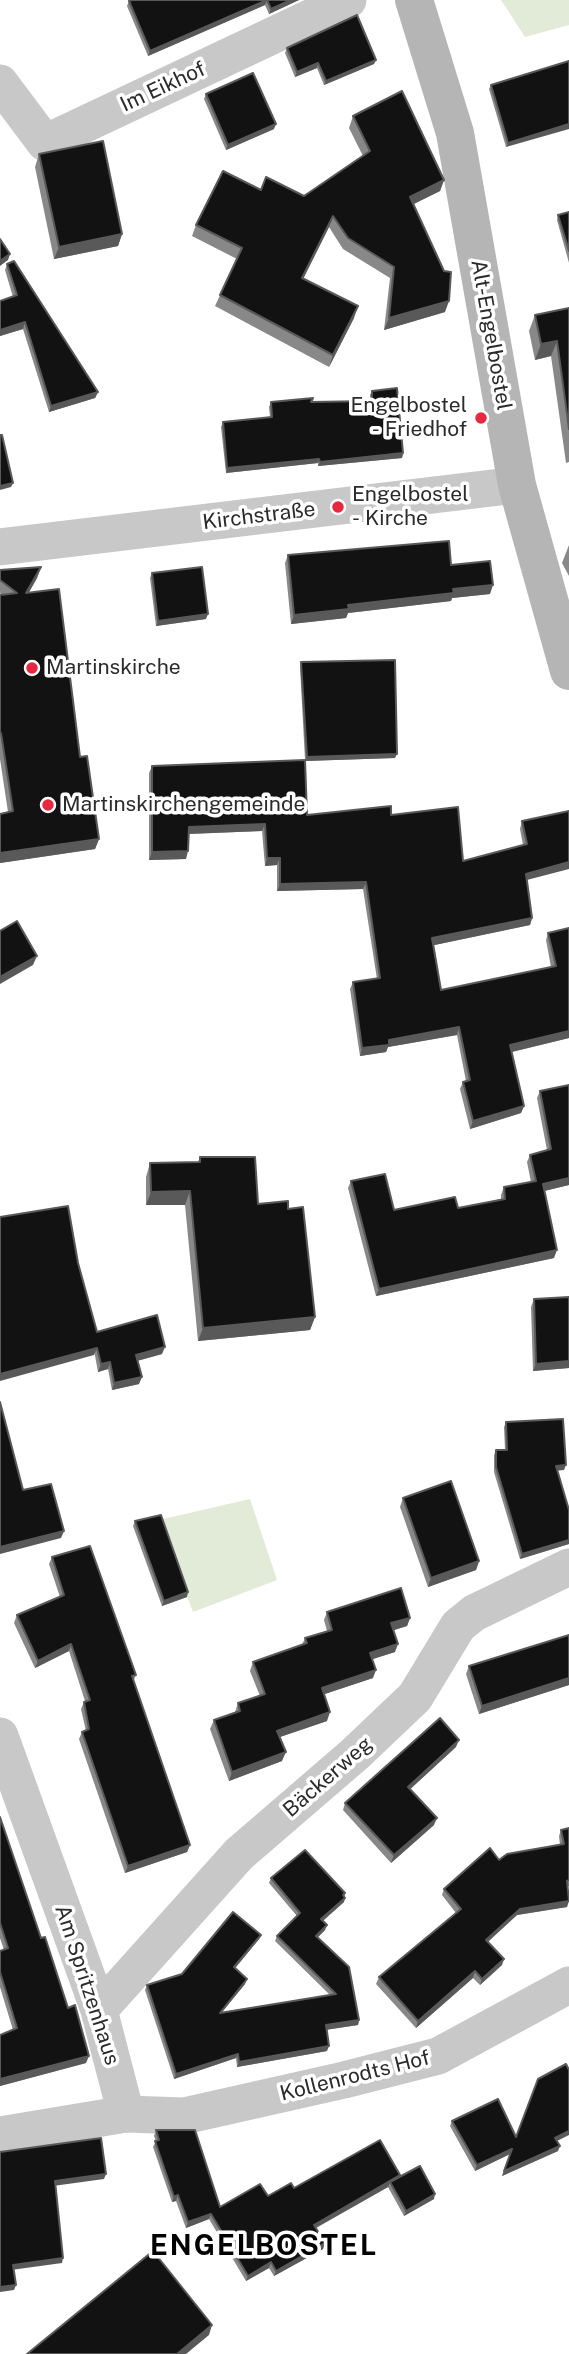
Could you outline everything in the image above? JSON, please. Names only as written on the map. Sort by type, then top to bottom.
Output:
[{"type":"main road","name":"Alt-Engelbostel","points":[[414,0],[455,133],[517,485],[569,671]]},
{"type":"street","name":"Im Eikhof","points":[[0,83],[45,143],[348,0]]},
{"type":"street","name":"Kirchstraße","points":[[0,547],[517,485]]},
{"type":"street","name":"Bäckerweg","points":[[99,2010],[239,1854],[355,1754],[415,1697],[458,1626],[474,1613],[569,1567]]},
{"type":"street","name":"Am Spritzenhaus","points":[[0,1736],[99,2010],[126,2115]]},
{"type":"street","name":"Kollenrodts Hof","points":[[126,2115],[184,2116],[438,2056],[569,1985]]},
{"type":"street","points":[[0,2135],[126,2115]]},
{"type":"green space","points":[[501,0],[569,0],[569,25],[525,37]]},
{"type":"green space","points":[[250,1499],[277,1580],[193,1612],[159,1520]]},
{"type":"building","points":[[267,0],[150,51],[129,1]]},
{"type":"building","points":[[267,0],[291,0],[271,9]]},
{"type":"building","points":[[357,15],[376,60],[326,81],[318,63],[297,72],[287,48]]},
{"type":"building","points":[[569,61],[569,124],[508,143],[491,85]]},
{"type":"building","points":[[253,73],[276,124],[228,145],[206,94]]},
{"type":"building","points":[[402,91],[444,180],[410,197],[444,271],[451,272],[449,301],[389,318],[394,267],[348,238],[333,216],[302,278],[358,306],[333,355],[220,295],[242,248],[196,225],[223,171],[261,190],[266,177],[304,196],[370,151],[353,116]]},
{"type":"building","points":[[103,141],[122,234],[59,247],[39,154]]},
{"type":"building","points":[[569,212],[569,251],[558,215]]},
{"type":"building","points":[[0,239],[10,254],[0,261]]},
{"type":"building","points":[[14,261],[98,392],[51,406],[25,322],[0,330],[0,301],[17,295],[7,264]]},
{"type":"building","points":[[569,308],[569,429],[557,341],[541,344],[535,315]]},
{"type":"building","points":[[397,388],[403,453],[227,468],[223,422],[272,417],[271,402],[313,398],[311,402],[372,401],[372,391]]},
{"type":"building","points":[[0,435],[13,483],[0,486]]},
{"type":"building","points":[[449,541],[451,565],[490,561],[493,585],[453,589],[454,593],[348,605],[349,609],[294,615],[288,555]]},
{"type":"building","points":[[41,567],[26,593],[59,589],[80,757],[87,756],[99,839],[0,853],[0,814],[13,811],[0,733],[0,595],[17,593],[0,580],[0,570]]},
{"type":"building","points":[[202,567],[208,614],[158,621],[152,573]]},
{"type":"building","points":[[395,660],[397,754],[307,757],[301,662]]},
{"type":"building","points":[[305,760],[307,815],[391,806],[391,815],[458,807],[463,861],[527,844],[522,821],[569,811],[569,862],[526,874],[532,918],[432,938],[441,990],[556,966],[548,933],[569,928],[569,1031],[510,1045],[524,1106],[473,1121],[463,1082],[470,1080],[459,1027],[389,1040],[389,1045],[362,1048],[353,982],[380,978],[366,882],[280,884],[280,858],[267,858],[265,824],[189,827],[188,851],[152,852],[152,766]]},
{"type":"building","points":[[17,921],[37,956],[0,977],[0,931]]},
{"type":"building","points":[[569,1085],[569,1178],[543,1184],[557,1250],[379,1289],[351,1181],[385,1174],[394,1210],[455,1197],[458,1208],[505,1199],[504,1187],[536,1181],[530,1155],[551,1149],[540,1091]]},
{"type":"building","points":[[200,1157],[255,1157],[258,1204],[288,1201],[288,1209],[303,1207],[315,1317],[203,1328],[190,1191],[151,1192],[150,1163],[200,1162]]},
{"type":"building","points":[[68,1206],[78,1263],[97,1332],[157,1315],[165,1347],[136,1355],[142,1377],[114,1383],[110,1362],[101,1364],[97,1348],[0,1374],[0,1217]]},
{"type":"building","points":[[569,1297],[569,1361],[536,1364],[534,1299]]},
{"type":"building","points":[[0,1402],[23,1490],[51,1484],[64,1531],[0,1547]]},
{"type":"building","points":[[563,1419],[566,1465],[556,1466],[569,1510],[569,1540],[522,1554],[496,1467],[496,1450],[507,1450],[506,1422]]},
{"type":"building","points":[[451,1481],[479,1561],[431,1578],[403,1498]]},
{"type":"building","points":[[161,1515],[188,1592],[164,1601],[135,1521]]},
{"type":"building","points":[[90,1546],[136,1675],[132,1676],[190,1845],[128,1866],[82,1732],[89,1729],[84,1702],[90,1700],[71,1644],[38,1661],[17,1615],[64,1595],[52,1557]]},
{"type":"building","points":[[401,1588],[410,1618],[391,1623],[398,1644],[370,1653],[376,1670],[322,1688],[330,1712],[277,1731],[286,1752],[232,1772],[214,1720],[240,1711],[238,1703],[265,1694],[253,1662],[307,1643],[305,1638],[332,1630],[327,1612]]},
{"type":"building","points":[[569,1635],[569,1678],[482,1706],[469,1666]]},
{"type":"building","points":[[440,1718],[459,1740],[408,1787],[437,1818],[394,1855],[345,1803]]},
{"type":"building","points":[[0,1817],[41,1938],[45,1937],[68,2008],[75,2005],[89,2056],[0,2079],[0,2035],[17,2028],[0,1972],[0,1951],[8,1948],[0,1923]]},
{"type":"building","points":[[569,1828],[569,1901],[520,1909],[486,1940],[504,1959],[482,1979],[475,1971],[418,2021],[379,1977],[461,1909],[444,1889],[490,1848],[499,1860],[507,1854],[564,1844],[561,1830]]},
{"type":"building","points":[[305,1850],[345,1893],[345,1898],[321,1919],[327,1925],[316,1936],[349,1967],[359,2020],[326,2025],[329,2046],[239,2062],[238,2054],[176,2074],[147,1985],[182,1974],[233,1912],[261,1935],[234,1967],[247,1979],[220,2013],[336,1994],[277,1936],[300,1913],[271,1878]]},
{"type":"building","points":[[566,2064],[569,2070],[569,2131],[555,2138],[560,2146],[504,2171],[512,2149],[477,2165],[452,2121],[498,2099],[516,2137],[538,2079]]},
{"type":"building","points":[[156,2130],[195,2130],[220,2207],[260,2184],[268,2196],[291,2183],[294,2188],[380,2140],[400,2175],[314,2225],[325,2243],[276,2271],[271,2262],[248,2276],[211,2214],[188,2222],[178,2195],[174,2197],[155,2141],[159,2140]]},
{"type":"building","points":[[101,2138],[106,2174],[55,2181],[63,2258],[13,2265],[16,2285],[0,2287],[0,2152]]},
{"type":"building","points":[[420,2166],[435,2194],[406,2211],[390,2182]]},
{"type":"building","points":[[153,2251],[212,2325],[177,2354],[27,2354]]},
{"type":"place","name":"Engelbostel - Friedhof","points":[[481,418]]},
{"type":"place","name":"Engelbostel - Kirche","points":[[338,507]]},
{"type":"place","name":"Martinskirche","points":[[32,668]]},
{"type":"place","name":"Martinskirchengemeinde","points":[[48,805]]},
{"type":"district","name":"ENGELBOSTEL","points":[[264,2246]]}]
